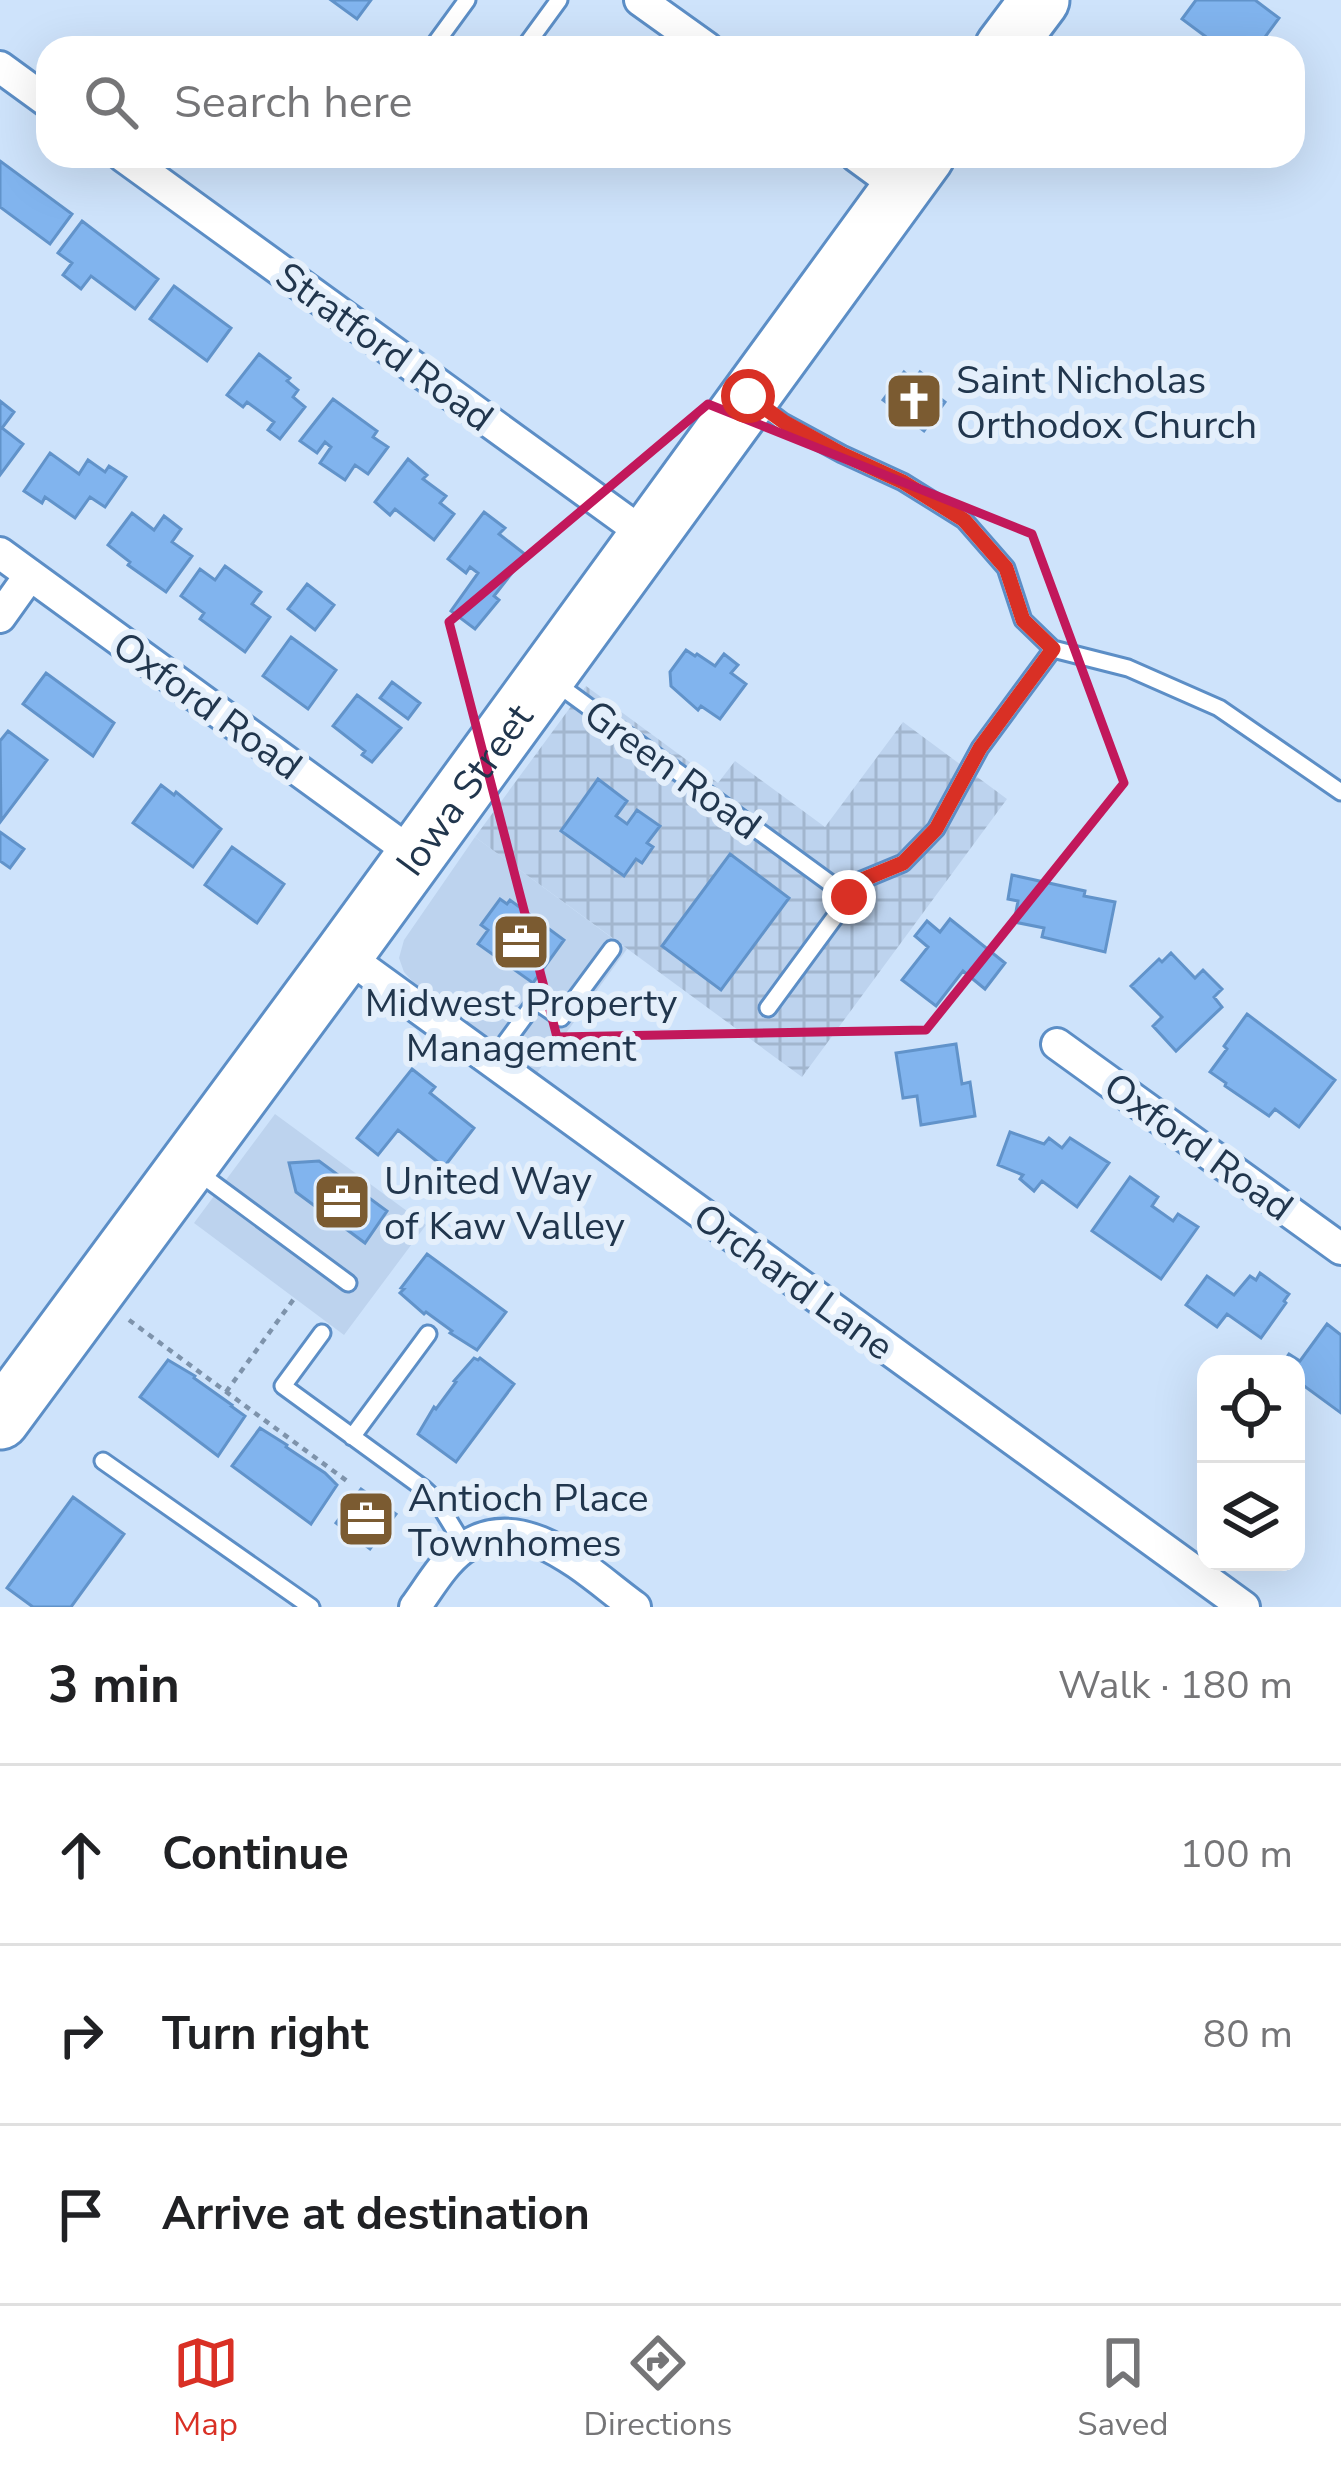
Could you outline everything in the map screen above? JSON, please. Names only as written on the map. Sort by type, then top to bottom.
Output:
[{"type":"highway","points":[[1013,36],[1040,0]]},
{"type":"highway","name":"Iowa Street","points":[[0,1420],[748,396],[893,168]]},
{"type":"street","points":[[657,5],[692,36]]},
{"type":"street","points":[[0,67],[36,93]]},
{"type":"street","name":"Stratford Road","points":[[140,168],[647,536]]},
{"type":"street","name":"Oxford Road","points":[[0,554],[416,856]]},
{"type":"street","points":[[0,616],[30,575]]},
{"type":"street","name":"Orchard Lane","points":[[344,954],[1244,1607]]},
{"type":"street","name":"Oxford Road","points":[[1057,1044],[1341,1249]]},
{"type":"street","points":[[415,1607],[465,1547],[509,1534],[541,1541],[635,1607]]},
{"type":"lane","points":[[441,36],[467,0]]},
{"type":"lane","points":[[533,36],[559,0]]},
{"type":"lane","points":[[748,396],[784,422],[903,482],[964,520],[1006,568],[1023,620],[1053,649],[1128,668],[1219,708],[1341,792]]},
{"type":"lane","points":[[768,1008],[862,880],[903,863],[936,829],[980,748],[1053,649]]},
{"type":"lane","name":"Green Road","points":[[546,676],[849,897]]},
{"type":"lane","points":[[492,1061],[536,1000],[561,1018],[612,949]]},
{"type":"lane","points":[[188,1165],[347,1282]]},
{"type":"lane","points":[[322,1333],[283,1385],[436,1502],[465,1547]]},
{"type":"lane","points":[[352,1437],[428,1334]]},
{"type":"lane","points":[[104,1461],[310,1607]]},
{"type":"path","points":[[226,1392],[296,1296]]},
{"type":"path","points":[[128,1319],[351,1484]]},
{"type":"highlighted area","points":[[708,404],[1032,534],[1124,783],[926,1030],[557,1037],[449,622]]},
{"type":"shaded area","points":[[586,686],[718,783],[735,761],[825,827],[903,722],[1007,799],[802,1077],[475,837]]},
{"type":"shaded area","points":[[475,837],[627,949],[537,1073],[413,982],[399,958],[404,940]]},
{"type":"shaded area","points":[[275,1114],[426,1225],[344,1335],[194,1223]]},
{"type":"building","points":[[331,0],[371,0],[357,19]]},
{"type":"building","points":[[1196,0],[1255,0],[1279,18],[1266,36],[1205,36],[1182,19]]},
{"type":"building","points":[[0,161],[72,214],[50,244],[0,207]]},
{"type":"building","points":[[82,221],[158,279],[135,309],[91,276],[81,289],[63,275],[72,263],[58,253]]},
{"type":"building","points":[[174,286],[231,328],[207,361],[150,319]]},
{"type":"building","points":[[259,354],[290,378],[287,381],[298,390],[293,397],[305,407],[280,439],[268,430],[274,422],[247,402],[243,407],[227,395]]},
{"type":"building","name":"Saint Nicholas Orthodox Church","points":[[904,372],[914,381],[920,372],[933,382],[928,389],[945,402],[924,431],[883,400]]},
{"type":"building","points":[[333,399],[377,431],[373,437],[388,447],[368,474],[355,465],[345,480],[320,463],[331,447],[325,442],[317,453],[300,441]]},
{"type":"building","points":[[0,401],[14,412],[2,428],[23,444],[0,475]]},
{"type":"building","points":[[50,453],[79,474],[88,460],[105,472],[109,466],[126,477],[105,507],[90,497],[75,518],[45,497],[42,503],[24,491]]},
{"type":"building","points":[[408,459],[427,475],[423,479],[446,496],[440,503],[454,514],[434,540],[395,509],[390,515],[375,502]]},
{"type":"building","points":[[484,512],[505,528],[499,534],[526,555],[475,629],[451,611],[478,573],[470,567],[466,573],[448,559]]},
{"type":"building","points":[[132,513],[154,530],[164,516],[181,529],[172,542],[192,556],[166,592],[108,545]]},
{"type":"building","points":[[225,566],[261,592],[252,604],[270,617],[245,652],[200,619],[204,613],[181,596],[200,569],[215,580]]},
{"type":"building","points":[[307,584],[334,605],[315,630],[288,609]]},
{"type":"building","points":[[291,637],[336,670],[308,709],[263,676]]},
{"type":"building","points":[[686,650],[715,666],[724,654],[738,665],[731,673],[746,684],[720,719],[701,706],[698,710],[671,686],[670,672]]},
{"type":"building","points":[[46,673],[114,723],[93,756],[23,704]]},
{"type":"building","points":[[392,682],[420,703],[408,719],[380,698]]},
{"type":"building","points":[[357,695],[401,728],[372,762],[333,726]]},
{"type":"building","points":[[8,731],[47,760],[1,821],[0,741]]},
{"type":"building","points":[[598,779],[627,801],[616,816],[627,824],[637,810],[660,826],[647,843],[653,847],[642,863],[636,859],[624,876],[561,831]]},
{"type":"building","points":[[161,785],[221,829],[193,867],[133,823]]},
{"type":"building","points":[[0,832],[24,849],[10,868],[0,861]]},
{"type":"building","points":[[232,847],[284,884],[257,923],[205,885]]},
{"type":"building","points":[[730,854],[789,898],[721,990],[662,946]]},
{"type":"building","points":[[1012,875],[1115,902],[1105,952],[1042,937],[1044,928],[1014,922],[1018,901],[1008,899]]},
{"type":"building","name":"Midwest Property Management","points":[[500,899],[507,904],[510,900],[564,940],[533,983],[478,944],[488,930],[481,925]]},
{"type":"building","points":[[950,919],[1005,963],[985,989],[963,971],[936,1006],[902,980],[928,947],[915,936],[927,921],[940,932]]},
{"type":"building","points":[[1171,953],[1195,978],[1203,970],[1222,989],[1214,997],[1222,1007],[1176,1051],[1153,1026],[1162,1017],[1131,986]]},
{"type":"building","points":[[1247,1014],[1335,1080],[1299,1127],[1275,1109],[1269,1116],[1210,1072]]},
{"type":"building","points":[[956,1044],[962,1084],[970,1082],[975,1116],[921,1125],[917,1096],[903,1098],[896,1053]]},
{"type":"building","points":[[412,1069],[435,1087],[430,1093],[474,1128],[444,1167],[398,1130],[378,1155],[357,1138]]},
{"type":"building","points":[[1010,1132],[1044,1144],[1049,1138],[1062,1148],[1070,1138],[1109,1163],[1077,1207],[1042,1181],[1034,1191],[1020,1179],[1023,1175],[998,1165]]},
{"type":"building","name":"United Way of Kaw Valley","points":[[319,1161],[387,1211],[365,1243],[296,1192],[289,1163]]},
{"type":"building","points":[[1130,1177],[1158,1197],[1152,1206],[1173,1221],[1178,1214],[1198,1227],[1161,1279],[1092,1231]]},
{"type":"building","points":[[427,1254],[506,1312],[477,1350],[400,1293]]},
{"type":"building","points":[[1260,1273],[1289,1294],[1261,1338],[1227,1314],[1217,1327],[1186,1305],[1207,1276],[1234,1295],[1250,1276],[1256,1280]]},
{"type":"building","points":[[1327,1324],[1341,1335],[1341,1413],[1305,1387],[1304,1355]]},
{"type":"building","points":[[474,1358],[514,1384],[456,1462],[418,1434]]},
{"type":"building","points":[[168,1360],[245,1416],[218,1456],[140,1397]]},
{"type":"building","points":[[260,1428],[337,1485],[311,1524],[232,1466]]},
{"type":"building","name":"Antioch Place Townhomes","points":[[361,1489],[396,1514],[370,1549],[336,1523]]},
{"type":"building","points":[[73,1497],[124,1534],[71,1607],[33,1607],[7,1588]]},
{"type":"place","name":"Saint Nicholas Orthodox Church","points":[[914,401]]},
{"type":"place","name":"Midwest Property Management","points":[[521,942]]},
{"type":"place","name":"United Way of Kaw Valley","points":[[342,1202]]},
{"type":"place","name":"Antioch Place Townhomes","points":[[366,1519]]},
{"type":"route","points":[[748,396],[784,422],[903,482],[964,520],[1006,568],[1023,620],[1053,649],[980,748],[936,829],[903,863],[862,880],[849,897]]}]
